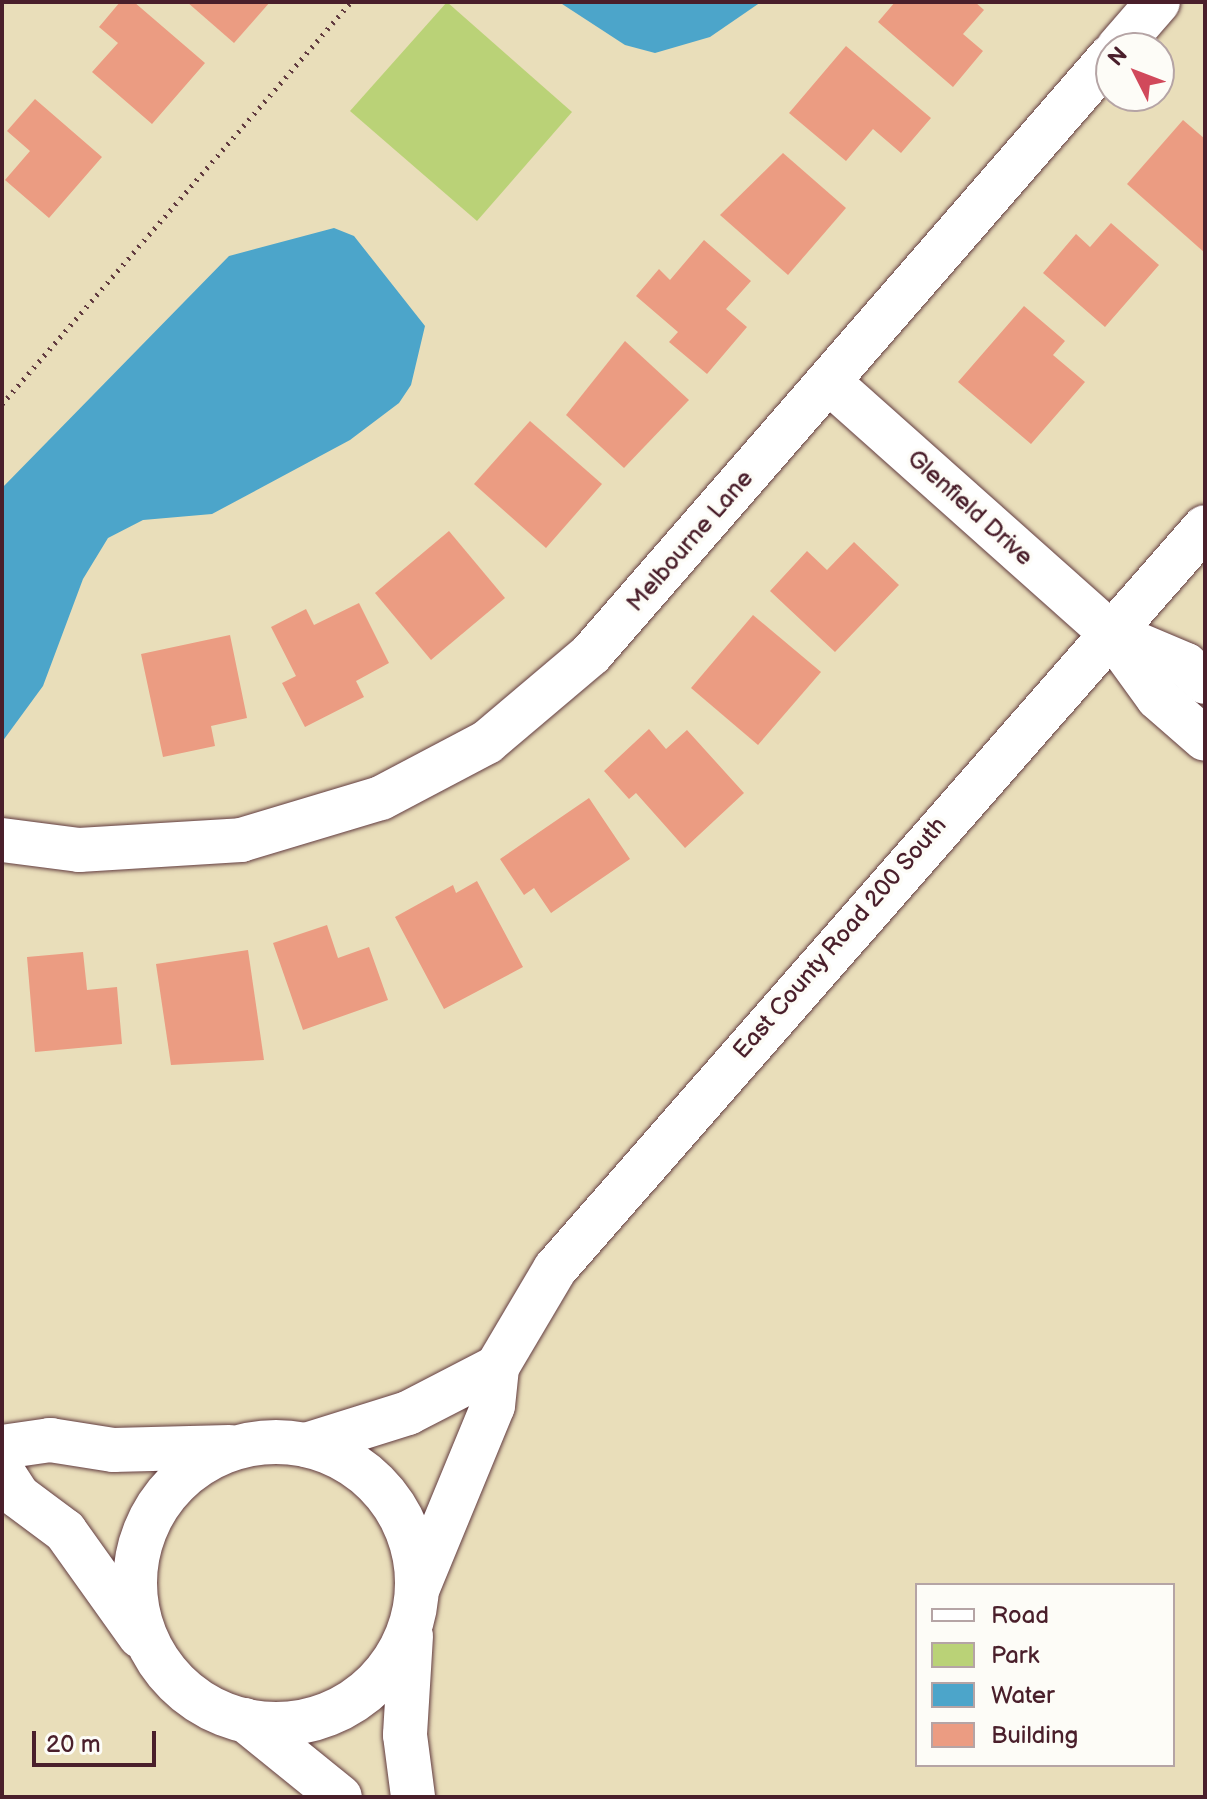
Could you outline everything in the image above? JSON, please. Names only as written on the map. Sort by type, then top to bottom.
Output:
[{"type":"street","points":[[1132,32],[1158,2]]},
{"type":"street","name":"Melbourne Lane","points":[[2,840],[153,848],[241,840],[324,819],[409,785],[487,742],[591,654],[1095,74]]},
{"type":"street","name":"Glenfield Drive","points":[[829,382],[1111,633]]},
{"type":"street","name":"East County Road 200 South","points":[[414,1605],[493,1406],[497,1367],[555,1269],[1205,527]]},
{"type":"street","points":[[1111,633],[1186,665],[1205,682]]},
{"type":"street","points":[[1111,633],[1158,698],[1205,739]]},
{"type":"street","points":[[2,1447],[50,1440],[113,1450],[306,1445],[408,1413],[497,1367]]},
{"type":"street","points":[[306,1445],[348,1460],[395,1505],[410,1535],[414,1605],[405,1735],[413,1797]]},
{"type":"street","points":[[158,1661],[136,1607],[136,1569],[148,1523],[177,1482],[239,1446]]},
{"type":"street","points":[[2,1471],[18,1496],[65,1531],[158,1661],[198,1702],[245,1720],[295,1724],[340,1709],[389,1668],[414,1605]]},
{"type":"street","points":[[245,1720],[340,1797]]},
{"type":"path","points":[[2,404],[351,2]]},
{"type":"green space","points":[[447,2],[572,112],[477,221],[350,111]]},
{"type":"water","points":[[559,2],[761,2],[710,37],[655,53],[625,45]]},
{"type":"water","points":[[334,228],[354,236],[425,326],[411,385],[399,403],[350,440],[212,514],[143,520],[108,538],[83,579],[43,686],[2,742],[2,488],[229,256]]},
{"type":"building","points":[[120,2],[134,2],[205,63],[152,124],[92,72],[118,43],[99,27]]},
{"type":"building","points":[[187,2],[270,2],[234,43]]},
{"type":"building","points":[[895,2],[975,2],[984,10],[963,34],[983,51],[953,87],[878,22]]},
{"type":"building","points":[[846,46],[931,118],[901,153],[873,129],[846,161],[789,113]]},
{"type":"building","points":[[35,99],[102,157],[49,218],[5,180],[30,151],[7,131]]},
{"type":"building","points":[[1183,120],[1205,139],[1205,253],[1127,184]]},
{"type":"building","points":[[783,153],[846,208],[788,275],[720,215]]},
{"type":"building","points":[[1111,223],[1159,265],[1105,327],[1043,273],[1076,234],[1090,247]]},
{"type":"building","points":[[704,240],[751,281],[726,309],[747,327],[707,374],[669,342],[678,332],[636,296],[659,269],[670,280]]},
{"type":"building","points":[[1024,306],[1065,341],[1053,355],[1085,382],[1031,444],[958,382]]},
{"type":"building","points":[[625,341],[689,400],[624,468],[566,415]]},
{"type":"building","points":[[530,421],[602,484],[546,548],[474,484]]},
{"type":"building","points":[[449,531],[505,598],[431,660],[375,593]]},
{"type":"building","points":[[854,542],[899,585],[835,652],[770,591],[807,551],[827,570]]},
{"type":"building","points":[[359,603],[389,663],[356,681],[364,697],[305,727],[282,683],[296,676],[271,627],[306,609],[314,625]]},
{"type":"building","points":[[753,615],[821,672],[758,745],[691,688]]},
{"type":"building","points":[[230,635],[247,718],[211,726],[215,746],[163,757],[141,654]]},
{"type":"building","points":[[649,729],[666,749],[687,730],[744,793],[685,848],[636,793],[629,799],[604,771]]},
{"type":"building","points":[[589,798],[630,859],[551,913],[534,888],[524,895],[500,859]]},
{"type":"building","points":[[477,881],[523,967],[444,1009],[395,917],[453,885],[456,893]]},
{"type":"building","points":[[327,925],[338,958],[369,947],[388,1000],[303,1030],[273,943]]},
{"type":"building","points":[[248,950],[264,1060],[171,1065],[156,964]]},
{"type":"building","points":[[83,952],[87,990],[117,987],[122,1044],[35,1052],[27,957]]}]
